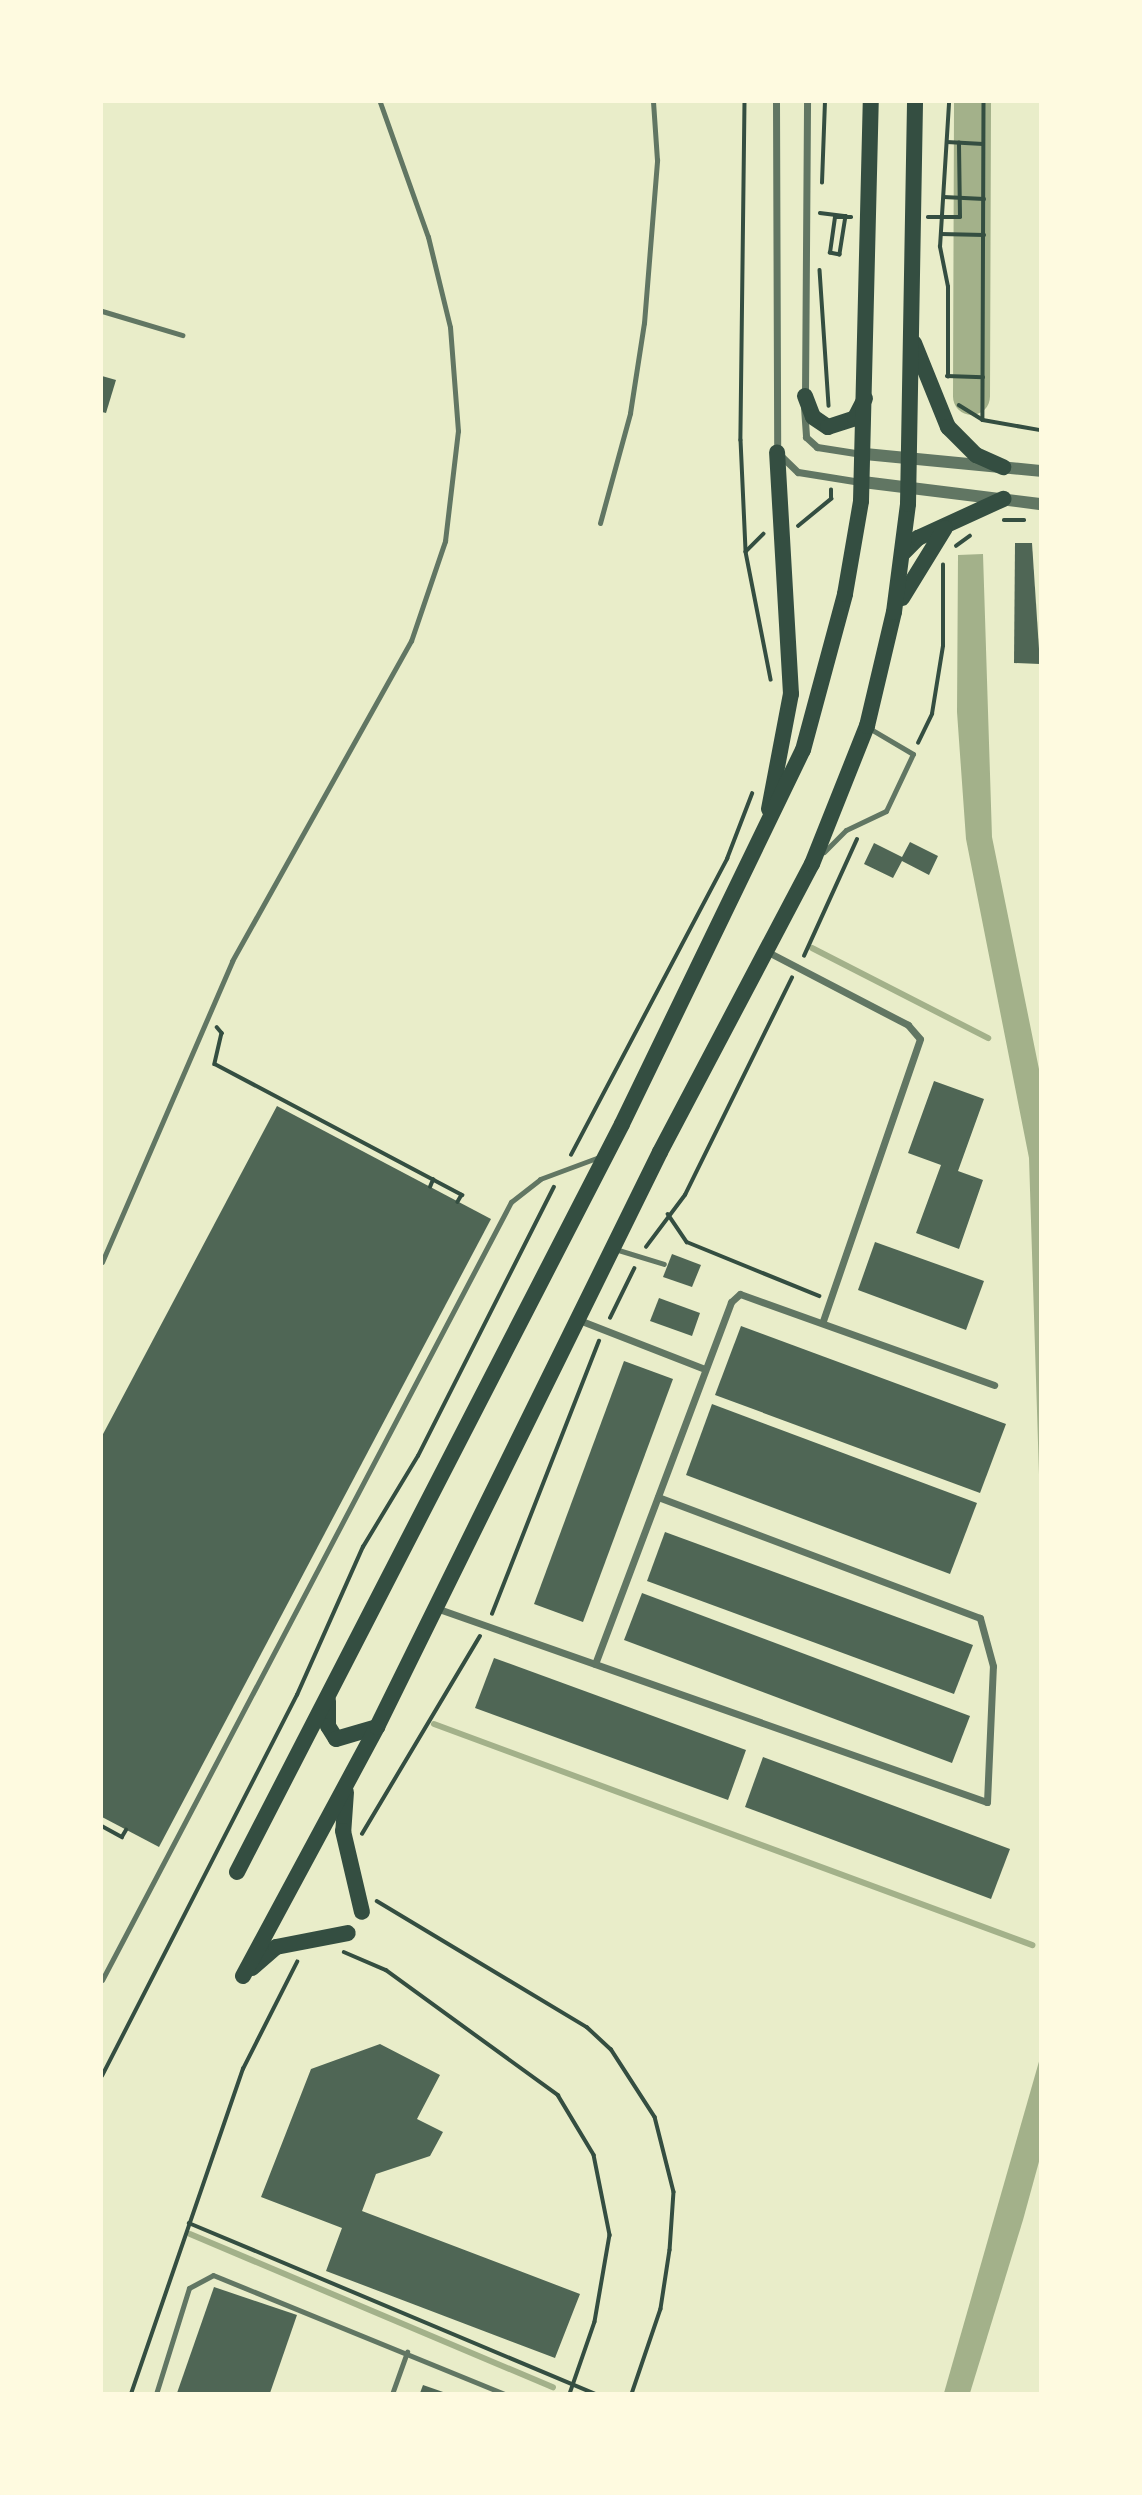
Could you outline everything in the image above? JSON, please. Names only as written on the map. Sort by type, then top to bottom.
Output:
[{"type":"main road","points":[[237,1872],[608,1153],[759,849],[824,685],[863,482],[867,393],[871,102]]},
{"type":"main road","points":[[348,1933],[276,1947],[243,1976],[377,1727],[612,1248],[768,951],[811,864],[867,726],[894,612],[904,552],[909,488],[915,102]]},
{"type":"main road","points":[[912,337],[948,427],[976,455],[1003,467]]},
{"type":"main road","points":[[805,396],[813,417],[828,427],[855,418],[867,393]]},
{"type":"main road","points":[[759,849],[791,694],[777,452]]},
{"type":"main road","points":[[904,552],[949,524],[1003,499]]},
{"type":"main road","points":[[894,612],[926,550],[949,524]]},
{"type":"main road","points":[[328,1696],[328,1727],[336,1739],[377,1727]]},
{"type":"main road","points":[[346,1786],[343,1831],[362,1912]]},
{"type":"street","points":[[776,102],[777,452],[798,472],[832,479],[1041,504]]},
{"type":"street","points":[[807,102],[807,437],[817,447],[865,454],[1041,471]]},
{"type":"street","points":[[768,951],[908,1025],[920,1039],[823,1321]]},
{"type":"street","points":[[595,1664],[731,1302],[740,1294],[823,1321],[994,1385]]},
{"type":"street","points":[[578,1319],[705,1369]]},
{"type":"street","points":[[436,1608],[975,1803],[992,1794],[993,1666],[980,1618],[658,1497]]},
{"type":"lane","points":[[102,1262],[232,961],[411,641],[445,541],[458,431],[450,327],[428,237],[380,102]]},
{"type":"lane","points":[[600,523],[630,413],[644,323],[657,160],[653,102]]},
{"type":"lane","points":[[102,311],[182,335]]},
{"type":"lane","points":[[811,864],[846,830],[886,811],[913,754],[867,726]]},
{"type":"lane","points":[[102,1980],[511,1202],[525,1187],[608,1153]]},
{"type":"lane","points":[[612,1248],[664,1264]]},
{"type":"lane","points":[[156,2393],[188,2288],[213,2275],[505,2393]]},
{"type":"lane","points":[[392,2393],[407,2352]]},
{"type":"path","points":[[745,102],[741,440],[746,552],[774,688]]},
{"type":"path","points":[[822,188],[825,102]]},
{"type":"path","points":[[949,102],[941,234],[949,386]]},
{"type":"path","points":[[984,102],[984,420]]},
{"type":"path","points":[[947,142],[982,144]]},
{"type":"path","points":[[960,217],[961,144]]},
{"type":"path","points":[[943,197],[982,199]]},
{"type":"path","points":[[818,225],[821,200]]},
{"type":"path","points":[[820,213],[846,216],[840,255],[830,253],[835,217]]},
{"type":"path","points":[[941,234],[983,235]]},
{"type":"path","points":[[818,260],[828,329],[828,427]]},
{"type":"path","points":[[947,376],[982,377]]},
{"type":"path","points":[[950,397],[984,420],[1041,430]]},
{"type":"path","points":[[746,552],[758,536],[804,525],[831,499],[832,479]]},
{"type":"path","points":[[995,519],[1029,520]]},
{"type":"path","points":[[913,754],[932,714],[943,646],[945,555],[973,534]]},
{"type":"path","points":[[102,2076],[297,1695],[374,1524],[418,1456],[563,1170],[727,859],[756,786]]},
{"type":"path","points":[[222,1033],[215,1064],[462,1195],[458,1202]]},
{"type":"path","points":[[290,1113],[295,1106]]},
{"type":"path","points":[[320,1129],[324,1122]]},
{"type":"path","points":[[347,1143],[351,1136]]},
{"type":"path","points":[[375,1158],[379,1151]]},
{"type":"path","points":[[402,1172],[406,1166]]},
{"type":"path","points":[[430,1187],[433,1180]]},
{"type":"path","points":[[668,1214],[687,1242],[830,1300]]},
{"type":"path","points":[[102,1826],[122,1837],[126,1830]]},
{"type":"path","points":[[339,1950],[386,1970],[558,2095],[594,2155],[610,2235],[595,2322],[570,2393]]},
{"type":"path","points":[[131,2393],[243,2069],[294,1963],[302,1961]]},
{"type":"path","points":[[189,2223],[596,2393]]},
{"type":"shaded area","points":[[983,554],[992,837],[1040,1074],[1040,1506],[1029,1158],[966,839],[957,712],[958,555]]},
{"type":"shaded area","points":[[1040,2058],[1040,2158],[1023,2220],[970,2393],[944,2393]]},
{"type":"building","points":[[102,376],[116,380],[106,413],[102,412]]},
{"type":"building","points":[[1015,543],[1032,543],[1040,664],[1014,663]]},
{"type":"building","points":[[910,842],[938,856],[929,875],[902,861],[893,878],[864,864],[874,843],[902,857]]},
{"type":"building","points":[[934,1081],[984,1099],[958,1171],[983,1180],[959,1249],[916,1233],[941,1165],[908,1153]]},
{"type":"building","points":[[277,1106],[491,1219],[159,1847],[102,1817],[102,1436]]},
{"type":"building","points":[[875,1242],[984,1281],[966,1330],[858,1290]]},
{"type":"building","points":[[672,1254],[701,1265],[692,1287],[663,1277]]},
{"type":"building","points":[[659,1298],[700,1313],[692,1336],[650,1321]]},
{"type":"building","points":[[741,1326],[1006,1424],[980,1493],[715,1395]]},
{"type":"building","points":[[624,1361],[673,1379],[583,1622],[534,1604]]},
{"type":"building","points":[[712,1404],[977,1503],[950,1574],[686,1475]]},
{"type":"building","points":[[665,1532],[973,1645],[954,1694],[647,1581]]},
{"type":"building","points":[[642,1593],[970,1716],[952,1763],[624,1640]]},
{"type":"building","points":[[494,1658],[746,1750],[728,1800],[475,1708]]},
{"type":"building","points":[[763,1757],[1010,1849],[991,1899],[745,1807]]},
{"type":"building","points":[[380,2044],[440,2075],[417,2119],[443,2132],[430,2156],[376,2174],[362,2211],[580,2294],[555,2358],[326,2271],[342,2228],[261,2197],[311,2069]]},
{"type":"building","points":[[214,2287],[297,2315],[270,2393],[177,2393]]},
{"type":"building","points":[[423,2385],[446,2393],[420,2393]]},
{"type":"waterway","points":[[971,396],[972,102]]},
{"type":"waterway","points":[[812,948],[988,1038]]},
{"type":"waterway","points":[[434,1724],[1032,1945]]},
{"type":"waterway","points":[[190,2234],[553,2387]]}]
